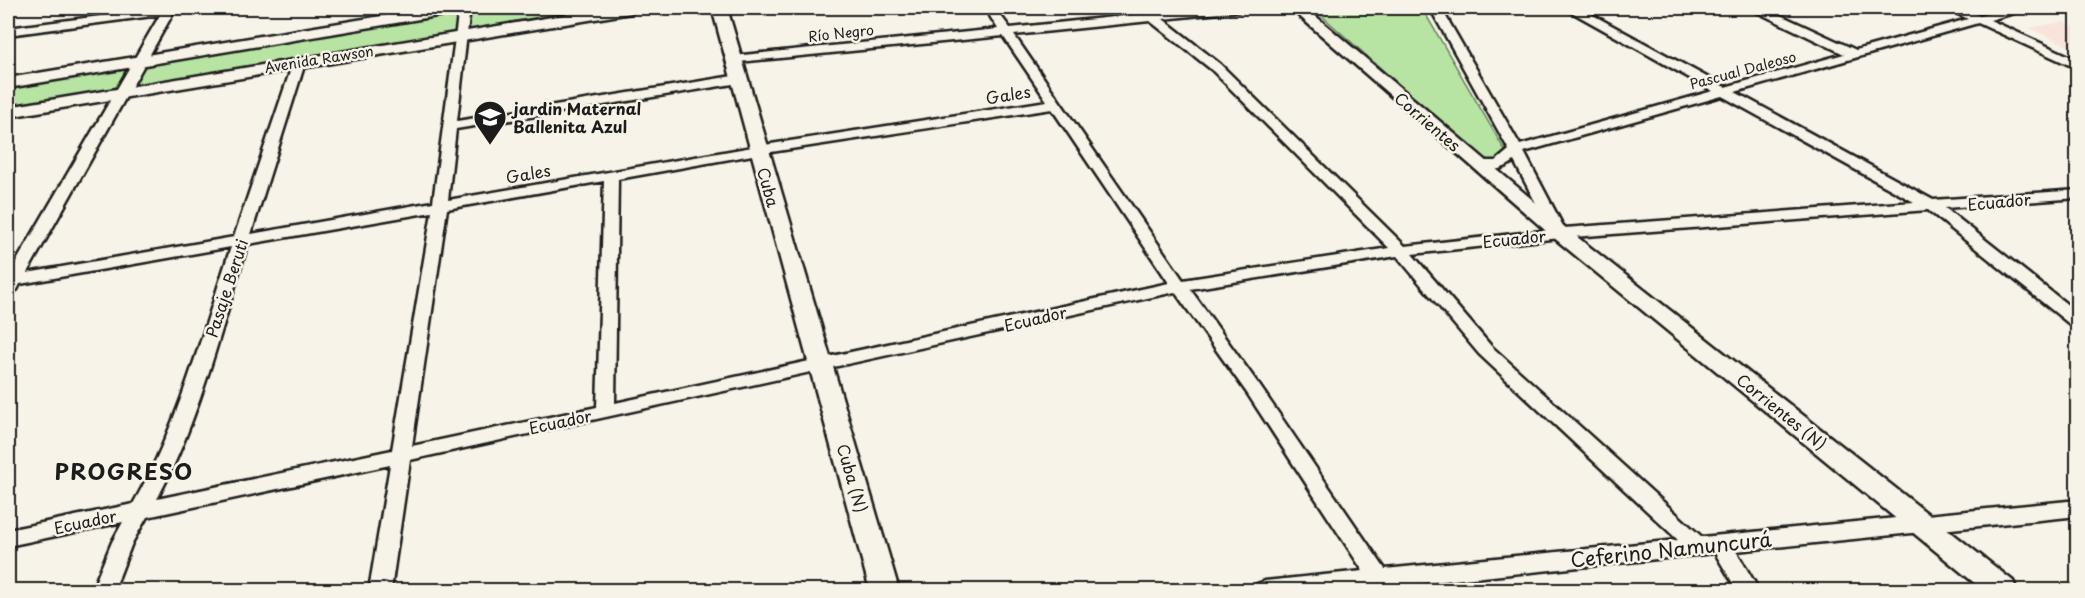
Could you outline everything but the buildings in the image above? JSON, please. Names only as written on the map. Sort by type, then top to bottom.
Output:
[{"type":"street","name":"Avenida Rawson","points":[[8,83],[455,8]]},
{"type":"street","points":[[380,591],[440,206],[464,8]]},
{"type":"street","name":"Avenida Rawson","points":[[8,112],[631,8]]},
{"type":"street","name":"Cuba","points":[[719,8],[821,366]]},
{"type":"street","points":[[990,8],[1179,286],[1253,389],[1383,585]]},
{"type":"street","name":"Río Negro","points":[[733,60],[1007,32],[1147,12],[1239,8]]},
{"type":"street","name":"Corrientes","points":[[1297,8],[1560,233]]},
{"type":"street","points":[[1435,8],[1516,150],[1560,233]]},
{"type":"street","points":[[1572,8],[1934,207],[2078,322]]},
{"type":"street","points":[[1757,8],[1856,55]]},
{"type":"street","points":[[1954,8],[2078,65]]},
{"type":"street","name":"Pascual Daleoso","points":[[1479,165],[1505,164],[1516,150],[2020,8]]},
{"type":"street","points":[[10,284],[170,9]]},
{"type":"street","points":[[8,31],[170,9]]},
{"type":"street","points":[[1147,12],[1216,67],[1401,251],[1485,350],[1698,546]]},
{"type":"street","name":"Pasaje Beruti","points":[[103,591],[122,542],[161,473],[174,440],[299,63]]},
{"type":"street","points":[[450,126],[739,79]]},
{"type":"street","name":"Gales","points":[[10,284],[242,240],[758,150],[1056,104]]},
{"type":"street","points":[[606,412],[611,176]]},
{"type":"street","name":"Ecuador","points":[[8,538],[821,366],[1179,286],[1401,251],[1560,233],[1934,207],[2078,194]]},
{"type":"street","name":"Corrientes (N)","points":[[1560,233],[1924,524],[2003,591]]},
{"type":"street","name":"Cuba (N)","points":[[821,366],[885,591]]},
{"type":"street","name":"Ceferino Namuncurá","points":[[1265,591],[1383,585],[1720,543],[2078,508]]},
{"type":"street","points":[[1720,543],[1748,591]]},
{"type":"shaded area","points":[[2064,22],[2077,28],[2077,50],[2029,28]]},
{"type":"green space","points":[[478,8],[610,8],[8,109],[8,88]]},
{"type":"green space","points":[[1313,8],[1422,8],[1507,154],[1498,161],[1485,161]]},
{"type":"place","name":"jardin Maternal Ballenita Azul","points":[[490,146]]},
{"type":"district","name":"PROGRESO","points":[[124,470]]}]
